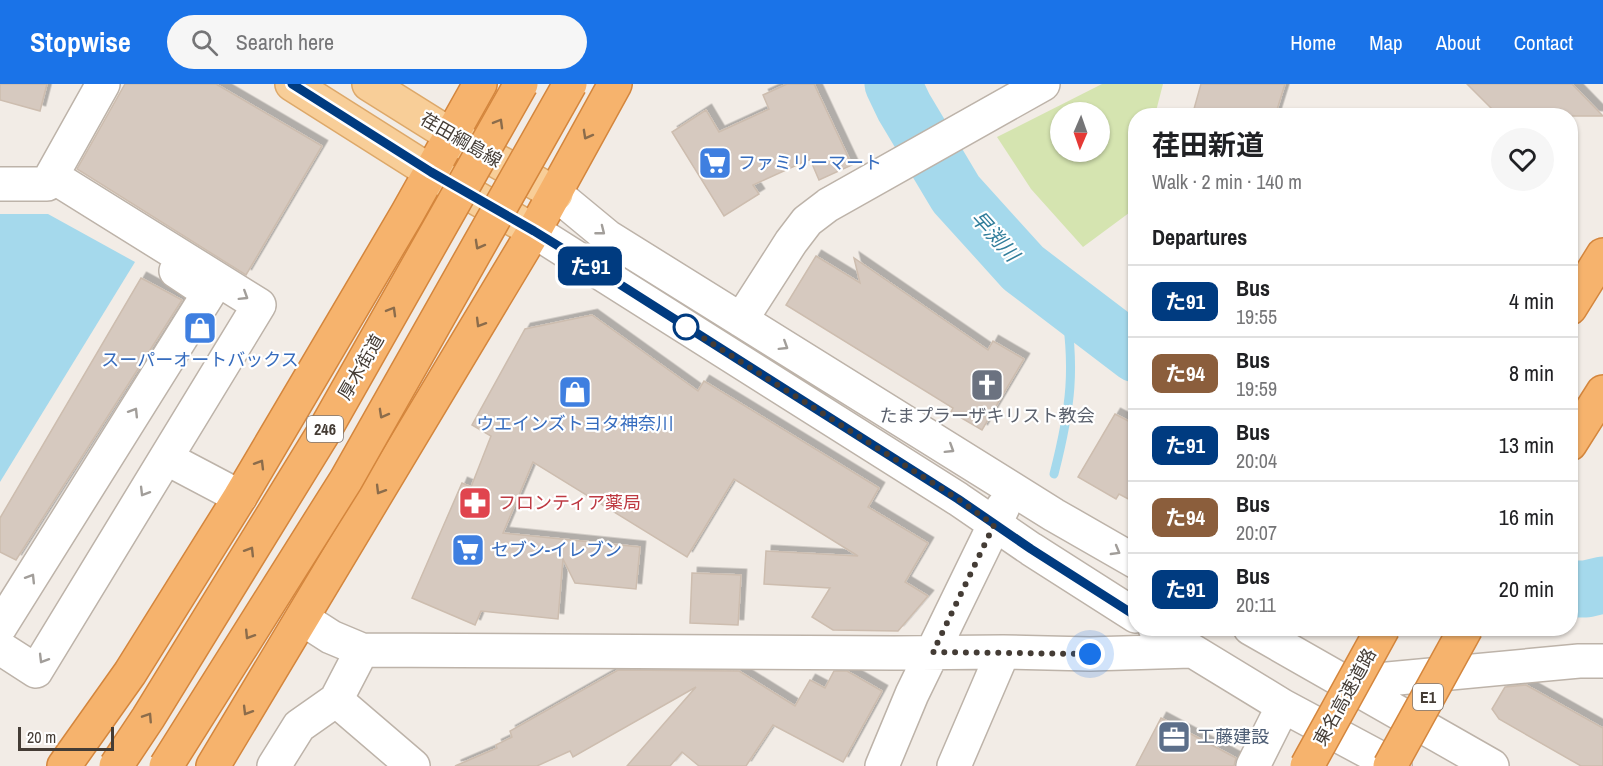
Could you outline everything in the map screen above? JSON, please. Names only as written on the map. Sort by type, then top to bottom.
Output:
[{"type":"highway","name":"246","points":[[64,766],[130,673],[240,497],[452,136],[480,84]]},
{"type":"highway","name":"厚木街道","points":[[116,766],[148,718],[322,435],[521,84]]},
{"type":"highway","name":"246","points":[[166,766],[346,480],[570,84]]},
{"type":"highway","points":[[213,766],[556,194],[615,84]]},
{"type":"highway","points":[[1578,295],[1603,255]]},
{"type":"highway","points":[[1578,431],[1603,392]]},
{"type":"highway","name":"東名高速道路","points":[[1307,766],[1379,636]]},
{"type":"highway","name":"E1","points":[[1390,766],[1462,636]]},
{"type":"main road","points":[[292,84],[431,172],[534,231]]},
{"type":"main road","name":"荏田綱島線","points":[[369,84],[452,136],[556,194]]},
{"type":"street","points":[[50,180],[103,84]]},
{"type":"street","points":[[741,320],[807,221],[828,205],[1043,84]]},
{"type":"street","points":[[0,627],[209,294],[50,180]]},
{"type":"street","points":[[0,184],[50,180],[259,305],[36,671],[0,648]]},
{"type":"street","points":[[556,194],[608,237],[1054,515],[1128,557]]},
{"type":"street","points":[[534,231],[958,499],[994,525],[1128,611]]},
{"type":"street","points":[[165,458],[240,497]]},
{"type":"street","points":[[882,766],[912,694],[1011,487]]},
{"type":"street","points":[[303,619],[331,637],[362,650],[1090,654],[1191,651]]},
{"type":"street","points":[[1168,636],[1283,706],[1395,766]]},
{"type":"street","points":[[1264,636],[1492,766]]},
{"type":"street","points":[[274,766],[299,726],[336,700],[362,650]]},
{"type":"street","points":[[954,766],[1003,652]]},
{"type":"street","points":[[1345,683],[1579,661],[1603,661]]},
{"type":"street","points":[[336,700],[413,766]]},
{"type":"street","points":[[1253,766],[1283,706]]},
{"type":"green space","points":[[1102,84],[1163,84],[1157,108],[1128,108],[1128,214],[1083,247],[1031,189],[997,137],[1050,110],[1050,162],[1110,162],[1110,102],[1066,102]]},
{"type":"water","points":[[0,214],[48,214],[135,262],[0,482]]},
{"type":"building","points":[[0,84],[47,84],[40,111],[0,100]]},
{"type":"building","points":[[125,84],[216,84],[322,146],[246,275],[77,169]]},
{"type":"building","points":[[787,84],[814,84],[852,165],[819,180],[810,159],[753,185],[759,194],[724,216],[672,132],[706,110],[719,132],[769,109],[763,95]]},
{"type":"building","points":[[1201,84],[1285,84],[1278,108],[1194,108]]},
{"type":"building","points":[[1467,84],[1572,84],[1603,116],[1578,116],[1578,108],[1491,108]]},
{"type":"building","points":[[816,256],[860,283],[854,258],[988,350],[993,341],[1024,359],[982,430],[951,412],[953,408],[786,305]]},
{"type":"building","points":[[141,278],[182,300],[16,560],[0,552],[0,518]]},
{"type":"building","points":[[592,315],[698,391],[704,381],[879,488],[868,507],[928,543],[905,582],[928,596],[898,631],[833,630],[812,617],[830,588],[764,584],[766,551],[858,556],[734,479],[687,557],[533,462],[503,533],[640,547],[636,589],[575,583],[563,559],[558,619],[481,611],[475,625],[412,598],[462,483],[471,487],[491,436],[472,425],[525,329]]},
{"type":"building","points":[[1115,414],[1128,421],[1128,499],[1119,494],[1116,499],[1078,477]]},
{"type":"building","points":[[692,573],[741,575],[738,625],[690,623]]},
{"type":"building","points":[[618,670],[739,671],[795,706],[810,680],[825,688],[834,671],[847,671],[882,691],[843,762],[773,725],[746,766],[699,766],[682,752],[670,766],[627,766],[696,687],[573,757],[570,751],[537,766],[455,766],[497,748],[496,745],[512,737],[510,731]]},
{"type":"building","points":[[1526,685],[1603,728],[1603,766],[1581,766],[1499,719],[1492,709],[1505,687]]},
{"type":"building","name":"工藤建設","points":[[1161,718],[1236,758],[1234,766],[1136,766]]},
{"type":"waterway","name":"早渕川","points":[[893,84],[904,107],[956,194],[1023,268],[1128,348]]},
{"type":"waterway","points":[[1054,474],[1068,408],[1070,387],[1070,346],[1064,299]]},
{"type":"waterway","name":"早渕川","points":[[1578,589],[1603,585]]},
{"type":"bus line","name":"た91","points":[[292,84],[431,172],[591,266],[958,499],[994,525],[1128,611]]},
{"type":"place","name":"ファミリーマート","points":[[715,163]]},
{"type":"place","name":"スーパーオートバックス","points":[[200,328]]},
{"type":"place","name":"たまプラーザキリスト教会","points":[[987,385]]},
{"type":"place","name":"ウエインズトヨタ神奈川","points":[[575,392]]},
{"type":"place","name":"フロンティア薬局","points":[[475,503]]},
{"type":"place","name":"セブン-イレブン","points":[[468,550]]},
{"type":"place","name":"工藤建設","points":[[1174,737]]},
{"type":"route","points":[[686,327],[958,499],[994,525],[933,652],[1090,654]]}]
